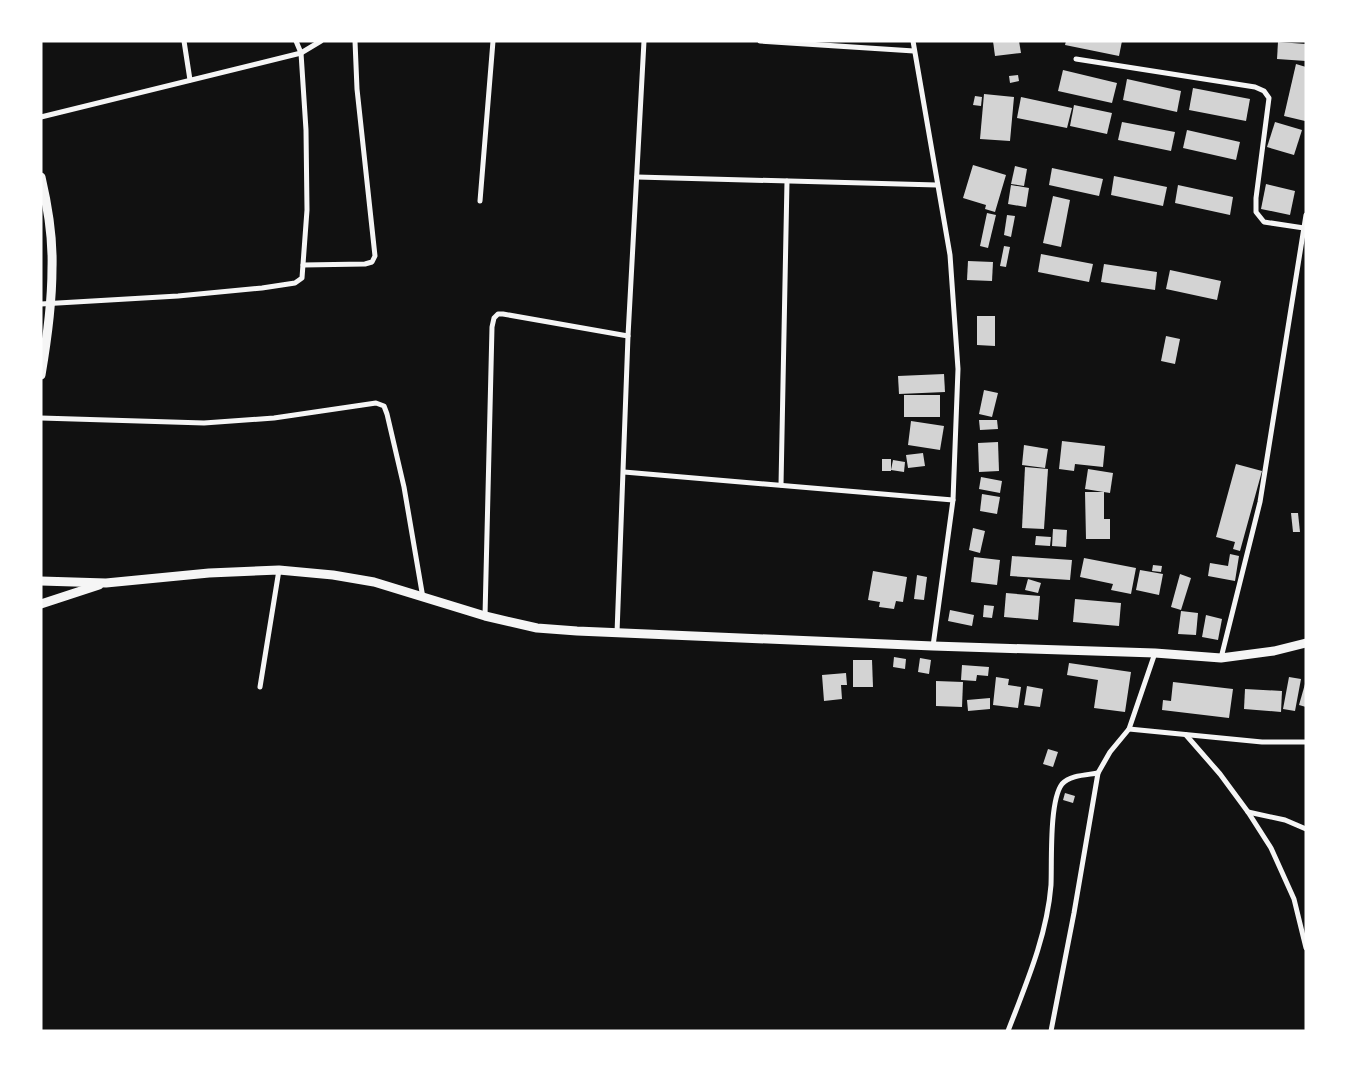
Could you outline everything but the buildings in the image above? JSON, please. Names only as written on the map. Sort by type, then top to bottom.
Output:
[{"type":"street","points":[[184,41],[190,80]]},
{"type":"street","points":[[46,304],[178,296],[262,288],[295,283],[302,278],[306,210],[306,140],[301,53],[296,41]]},
{"type":"street","points":[[41,117],[301,53],[321,41]]},
{"type":"street","points":[[303,265],[365,264],[372,262],[375,256],[357,89],[356,41]]},
{"type":"street","points":[[480,201],[493,41]]},
{"type":"street","points":[[617,633],[628,336],[644,41]]},
{"type":"street","points":[[760,41],[914,51]]},
{"type":"street","points":[[913,41],[950,255],[958,369],[953,500],[933,646]]},
{"type":"street","points":[[1076,59],[1264,90],[1269,98],[1256,198],[1256,212],[1264,222],[1304,228]]},
{"type":"street","points":[[41,177],[48,208],[52,268],[46,304],[41,375]]},
{"type":"street","points":[[637,177],[938,185]]},
{"type":"street","points":[[781,485],[787,181]]},
{"type":"street","points":[[1222,658],[1260,502],[1306,215]]},
{"type":"street","points":[[485,616],[492,327],[494,318],[498,314],[504,314],[628,336]]},
{"type":"street","points":[[41,418],[204,423],[274,418],[376,403],[384,406],[404,487],[423,598]]},
{"type":"street","points":[[624,472],[953,500]]},
{"type":"street","points":[[41,581],[106,583],[209,573],[279,570],[333,575],[374,582],[485,616],[537,628],[617,633],[1155,653],[1222,658],[1274,651],[1306,643]]},
{"type":"street","points":[[260,687],[279,570]]},
{"type":"street","points":[[41,604],[106,583]]},
{"type":"street","points":[[1051,1031],[1098,773],[1110,752],[1128,729],[1155,653]]},
{"type":"street","points":[[1128,729],[1262,742],[1306,742]]},
{"type":"street","points":[[1186,735],[1220,774],[1271,848],[1294,899],[1306,948]]},
{"type":"street","points":[[1008,1031],[1039,947],[1050,888],[1055,799],[1063,783],[1074,777],[1098,773]]},
{"type":"street","points":[[1248,812],[1285,820],[1306,829]]}]
